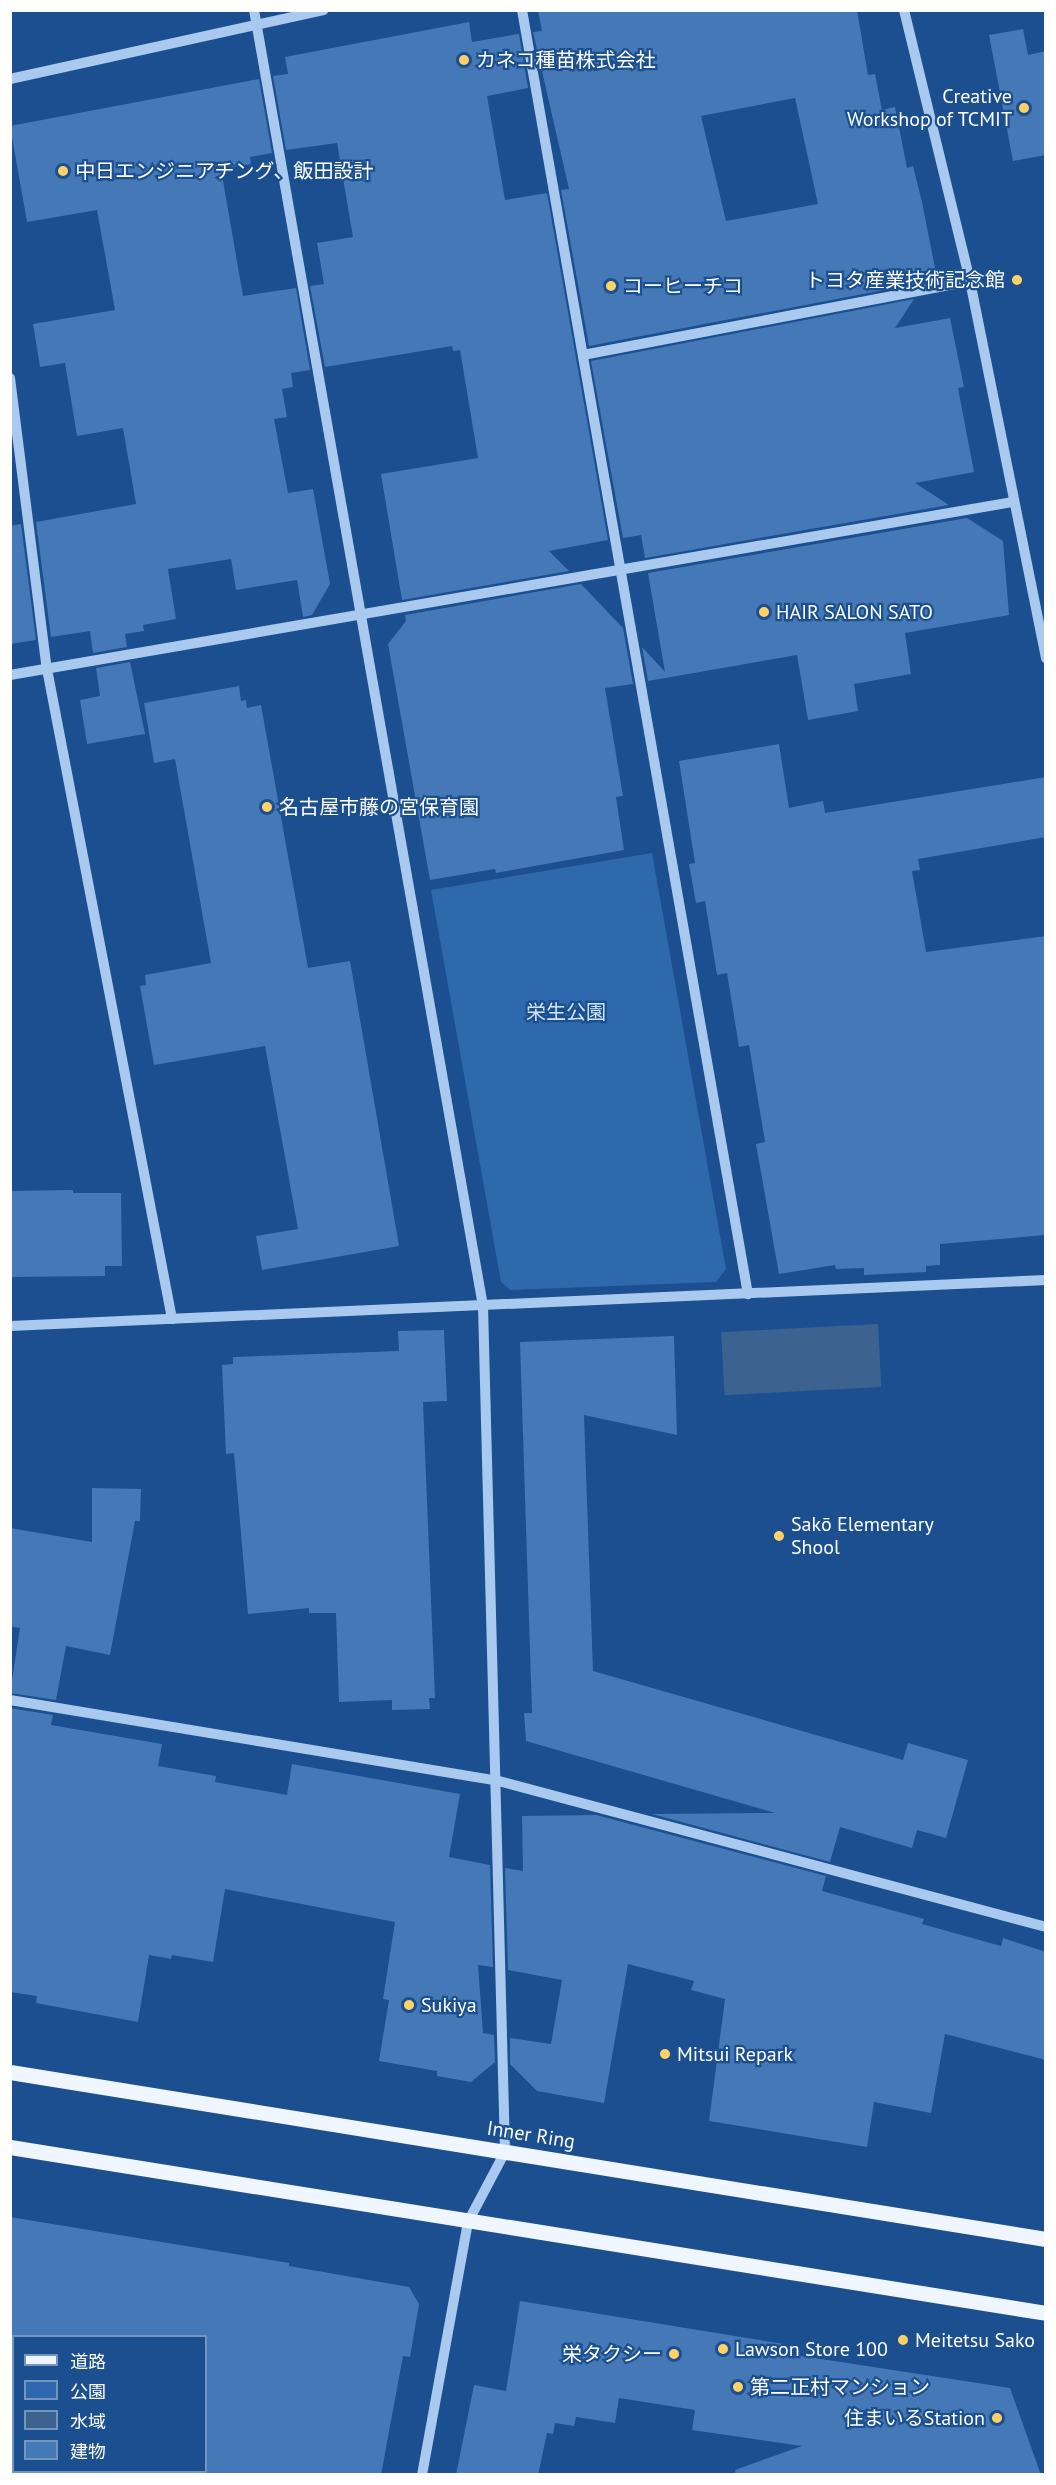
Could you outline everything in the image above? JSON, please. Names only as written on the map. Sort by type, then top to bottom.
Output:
[{"type":"main road","name":"Inner Ring","points":[[10,2072],[1046,2239]]},
{"type":"main road","points":[[10,2147],[1046,2313]]},
{"type":"street","points":[[254,10],[483,1306],[505,2152],[468,2222],[422,2475]]},
{"type":"street","points":[[10,79],[324,10]]},
{"type":"street","points":[[522,10],[748,1294]]},
{"type":"street","points":[[904,10],[970,281],[1046,658]]},
{"type":"street","points":[[583,355],[970,281]]},
{"type":"street","points":[[10,378],[47,669],[172,1319]]},
{"type":"street","points":[[10,675],[1014,501]]},
{"type":"street","points":[[10,1326],[1046,1280]]},
{"type":"street","points":[[10,1700],[495,1780],[1046,1927]]},
{"type":"green space","name":"栄生公園","points":[[652,853],[726,1269],[716,1282],[510,1290],[501,1282],[431,890]]},
{"type":"water","points":[[878,1324],[881,1387],[725,1395],[721,1332]]},
{"type":"building","points":[[538,10],[857,10],[868,75],[875,74],[882,110],[895,107],[907,168],[913,166],[935,268],[926,282],[589,346],[561,190],[569,189],[533,32],[542,31]],"holes":[[[795,98],[818,204],[726,221],[701,116]]]},
{"type":"building","points":[[469,22],[472,42],[519,34],[528,88],[487,96],[505,200],[547,193],[608,540],[549,551],[569,571],[402,600],[381,474],[478,458],[460,350],[453,351],[452,346],[325,367],[310,286],[324,284],[317,243],[353,237],[337,143],[286,150],[273,76],[288,74],[285,57]]},
{"type":"building","name":"Creative Workshop of TCMIT","points":[[1023,29],[1028,55],[1046,51],[1046,155],[1013,161],[989,35]]},
{"type":"building","points":[[259,79],[272,153],[250,157],[251,164],[221,169],[243,296],[296,288],[310,370],[291,373],[293,387],[282,389],[287,417],[274,419],[288,493],[313,489],[330,584],[312,615],[303,617],[297,580],[236,590],[231,559],[168,569],[176,619],[143,625],[144,631],[125,634],[127,647],[93,653],[90,631],[51,637],[36,522],[136,504],[123,428],[77,436],[65,363],[40,367],[33,324],[115,310],[97,210],[27,222],[10,126]]},
{"type":"building","points":[[914,299],[895,328],[950,318],[964,387],[958,388],[974,472],[915,483],[949,505],[645,558],[641,535],[623,538],[591,361]]},
{"type":"building","points":[[967,518],[1003,541],[1009,615],[905,633],[911,674],[854,684],[858,711],[808,720],[797,655],[648,681],[642,647],[665,672],[648,573]]},
{"type":"building","points":[[21,524],[36,640],[10,644],[10,526]]},
{"type":"building","points":[[581,584],[623,628],[633,684],[605,688],[623,796],[616,797],[624,850],[496,873],[495,869],[430,880],[388,644],[406,621],[405,615]]},
{"type":"building","points":[[130,662],[145,734],[87,744],[80,700],[100,696],[96,668]]},
{"type":"building","points":[[239,686],[241,701],[246,700],[247,708],[261,705],[308,968],[350,961],[399,1246],[262,1270],[256,1236],[298,1229],[265,1046],[154,1065],[140,986],[146,985],[145,975],[211,963],[175,759],[154,763],[144,703]]},
{"type":"building","points":[[779,744],[789,808],[823,801],[825,813],[1046,777],[1046,837],[918,859],[920,870],[912,871],[926,952],[1046,936],[1046,1235],[940,1244],[940,1265],[926,1266],[926,1272],[864,1275],[864,1268],[836,1269],[835,1265],[779,1274],[756,1144],[765,1142],[749,1045],[739,1047],[727,973],[717,975],[705,901],[696,903],[689,864],[695,863],[679,761]]},
{"type":"building","points":[[73,1190],[73,1193],[121,1193],[122,1266],[105,1266],[105,1276],[10,1277],[10,1191]]},
{"type":"building","points":[[444,1330],[447,1401],[423,1402],[435,1698],[429,1698],[430,1709],[392,1710],[392,1700],[339,1702],[336,1613],[309,1613],[309,1608],[248,1614],[234,1453],[226,1454],[222,1365],[233,1364],[233,1357],[399,1351],[398,1331]]},
{"type":"building","points":[[674,1336],[677,1435],[584,1415],[593,1671],[903,1760],[908,1743],[968,1760],[946,1838],[917,1830],[912,1848],[840,1827],[830,1862],[652,1814],[775,1813],[526,1741],[524,1713],[532,1713],[520,1342]]},
{"type":"building","points":[[92,1488],[141,1489],[140,1521],[135,1521],[110,1655],[66,1646],[56,1700],[10,1693],[20,1628],[10,1626],[10,1528],[92,1542]]},
{"type":"building","points":[[10,1708],[53,1715],[51,1725],[162,1744],[158,1766],[216,1776],[215,1782],[287,1795],[292,1764],[460,1794],[449,1857],[490,1865],[493,1967],[478,1965],[483,2033],[494,2035],[495,2062],[471,2082],[437,2076],[437,2071],[379,2061],[389,2000],[383,1999],[395,1922],[225,1889],[213,1962],[172,1955],[171,1959],[149,1955],[138,2022],[36,2003],[37,1996],[10,1992]]},
{"type":"building","points":[[596,1815],[826,1876],[822,1891],[924,1919],[922,1924],[1001,1946],[1003,1938],[1046,1952],[1046,2060],[945,2034],[931,2113],[874,2102],[867,2147],[709,2121],[725,1999],[691,1990],[694,1981],[628,1964],[604,2103],[537,2091],[510,2064],[510,2038],[551,2044],[562,1980],[508,1970],[505,1868],[523,1871],[522,1816]]},
{"type":"building","points":[[10,2217],[289,2263],[289,2266],[409,2287],[419,2304],[410,2357],[403,2356],[381,2475],[206,2475],[207,2335],[12,2335],[10,2337]]},
{"type":"building","points":[[520,2301],[784,2344],[782,2353],[1010,2388],[1041,2475],[736,2475],[735,2470],[802,2446],[692,2430],[695,2410],[619,2398],[615,2423],[576,2417],[574,2426],[555,2423],[553,2434],[547,2433],[538,2475],[456,2475],[474,2385],[506,2391]]},
{"type":"place","name":"カネコ種苗株式会社","points":[[464,60]]},
{"type":"place","name":"Creative Workshop of TCMIT","points":[[1024,108]]},
{"type":"place","name":"中日エンジニアチング、飯田設計","points":[[63,171]]},
{"type":"place","name":"トヨタ産業技術記念館","points":[[1017,280]]},
{"type":"place","name":"コーヒーチコ","points":[[611,286]]},
{"type":"place","name":"HAIR SALON SATO","points":[[764,612]]},
{"type":"place","name":"名古屋市藤の宮保育園","points":[[267,807]]},
{"type":"place","name":"Sakō Elementary Shool","points":[[779,1536]]},
{"type":"place","name":"Sukiya","points":[[409,2005]]},
{"type":"place","name":"Mitsui Repark","points":[[665,2054]]},
{"type":"place","name":"Meitetsu Sako","points":[[903,2340]]},
{"type":"place","name":"Lawson Store 100","points":[[723,2349]]},
{"type":"place","name":"栄タクシー","points":[[674,2354]]},
{"type":"place","name":"第二正村マンション","points":[[738,2387]]},
{"type":"place","name":"住まいるStation","points":[[997,2418]]}]
